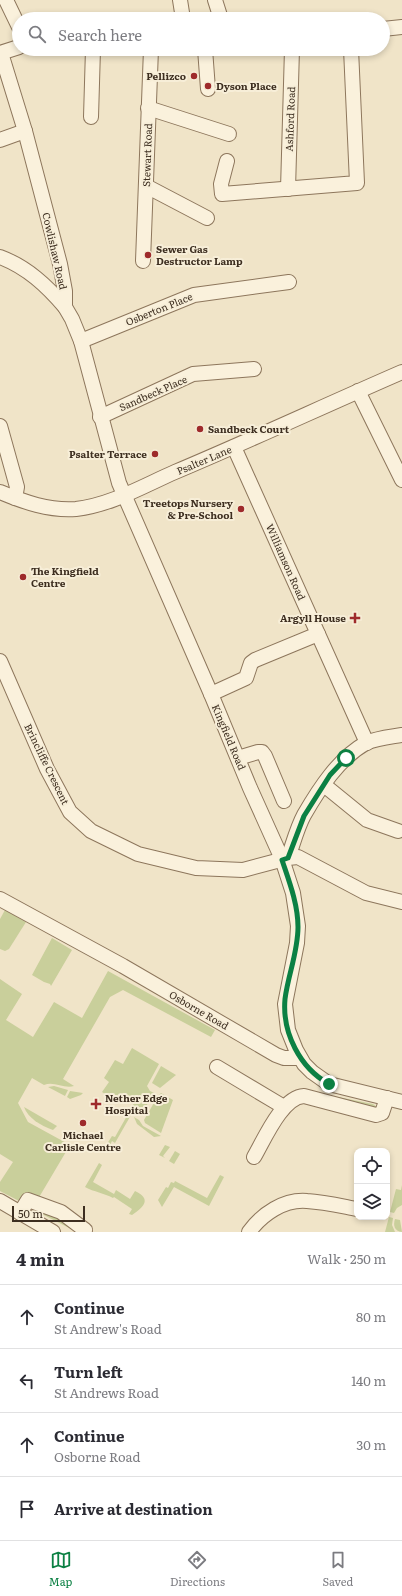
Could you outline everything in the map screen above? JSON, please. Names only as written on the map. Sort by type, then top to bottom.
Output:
[{"type":"street","points":[[6,0],[12,12]]},
{"type":"street","points":[[180,0],[181,12]]},
{"type":"street","points":[[215,0],[219,12]]},
{"type":"street","points":[[390,28],[402,27]]},
{"type":"street","points":[[0,53],[12,49]]},
{"type":"street","name":"Cowlishaw Road","points":[[0,53],[25,131],[61,270],[66,307],[81,342],[100,417],[124,495]]},
{"type":"street","points":[[91,117],[93,56]]},
{"type":"street","name":"Stewart Road","points":[[143,261],[151,56]]},
{"type":"street","points":[[206,56],[208,89]]},
{"type":"street","name":"Ashford Road","points":[[288,189],[292,56]]},
{"type":"street","points":[[227,161],[221,184],[222,194],[357,183],[351,56]]},
{"type":"street","points":[[148,108],[229,134]]},
{"type":"street","points":[[0,140],[25,131]]},
{"type":"street","points":[[146,186],[207,218]]},
{"type":"street","points":[[0,257],[20,266],[48,287],[66,307]]},
{"type":"street","name":"Osberton Place","points":[[81,342],[194,294],[289,282]]},
{"type":"street","name":"Sandbeck Place","points":[[100,417],[194,374],[254,369]]},
{"type":"street","name":"Psalter Lane","points":[[0,492],[48,508],[71,509],[100,504],[234,447],[402,372]]},
{"type":"street","points":[[358,391],[402,480]]},
{"type":"street","points":[[0,426],[17,487],[15,498]]},
{"type":"street","name":"Williamson Road","points":[[234,447],[367,743]]},
{"type":"street","name":"Kingfield Road","points":[[124,495],[238,758],[285,859],[293,893],[298,926],[297,943],[285,998],[285,1011],[290,1036],[300,1058]]},
{"type":"street","points":[[211,694],[246,678],[252,663],[256,660],[318,634]]},
{"type":"street","name":"Brincliffe Crescent","points":[[0,661],[50,775],[70,812],[91,832],[138,854],[196,868],[243,870],[285,859]]},
{"type":"street","points":[[285,859],[304,816],[324,784],[346,758],[367,743],[402,735]]},
{"type":"street","points":[[238,758],[262,752],[284,801]]},
{"type":"street","points":[[324,784],[367,820],[398,831]]},
{"type":"street","points":[[285,859],[298,857],[366,892],[402,902]]},
{"type":"street","name":"Osborne Road","points":[[0,899],[122,966],[276,1055],[284,1058],[300,1058]]},
{"type":"street","points":[[300,1058],[312,1072],[329,1084],[402,1102]]},
{"type":"street","points":[[217,1067],[284,1107]]},
{"type":"street","points":[[254,1157],[284,1107],[300,1096],[376,1115],[382,1113],[387,1098]]},
{"type":"street","points":[[20,1213],[28,1200],[62,1212],[86,1231]]},
{"type":"street","points":[[249,1232],[260,1218],[274,1208],[294,1202],[306,1200],[351,1208]]},
{"type":"street","points":[[0,1201],[53,1232]]},
{"type":"green space","points":[[5,910],[26,922],[9,949],[5,951],[0,949],[0,919]]},
{"type":"green space","points":[[52,938],[72,950],[51,986],[50,984],[32,975]]},
{"type":"green space","points":[[108,971],[215,1030],[211,1037],[123,990],[110,997],[63,1079],[74,1086],[66,1087],[52,1084],[44,1085],[32,1078],[18,1103],[28,1122],[70,1145],[38,1199],[26,1192],[19,1201],[0,1191],[0,1182],[13,1162],[0,1154],[0,979],[22,994],[6,1020],[33,1037],[54,1002],[82,1018]]},
{"type":"green space","points":[[132,1048],[159,1064],[147,1086],[150,1091],[154,1093],[141,1115],[131,1109],[134,1103],[122,1096],[113,1094],[111,1098],[102,1092],[109,1082],[104,1078],[115,1060],[123,1064]]},
{"type":"green space","points":[[161,1066],[176,1075],[160,1088],[152,1083]]},
{"type":"green space","points":[[54,1086],[68,1090],[65,1096],[48,1087]]},
{"type":"green space","points":[[70,1091],[83,1093],[70,1099],[67,1097]]},
{"type":"green space","points":[[161,1093],[173,1100],[161,1133],[145,1123],[144,1120]]},
{"type":"green space","points":[[333,1096],[373,1104],[378,1108],[374,1111],[332,1100]]},
{"type":"green space","points":[[24,1107],[57,1126],[53,1130],[40,1124],[29,1115]]},
{"type":"green space","points":[[128,1114],[131,1115],[115,1143],[112,1141],[110,1145],[107,1144],[112,1136],[115,1137]]},
{"type":"green space","points":[[134,1117],[139,1120],[143,1126],[161,1136],[154,1137],[137,1124]]},
{"type":"green space","points":[[165,1145],[170,1147],[163,1156],[165,1158],[159,1155]]},
{"type":"green space","points":[[175,1151],[180,1154],[174,1164],[169,1161]]},
{"type":"green space","points":[[99,1163],[102,1165],[93,1182],[114,1194],[116,1190],[130,1199],[135,1191],[145,1200],[140,1209],[132,1215],[129,1214],[132,1209],[114,1197],[113,1198],[85,1187]]},
{"type":"green space","points":[[220,1175],[224,1177],[209,1206],[174,1187],[162,1207],[158,1200],[166,1187],[168,1188],[171,1182],[174,1183],[175,1181],[207,1198]]},
{"type":"green space","points":[[402,1185],[402,1205],[397,1208],[394,1213],[390,1212],[396,1189],[401,1190]]},
{"type":"green space","points":[[39,1208],[48,1210],[77,1232],[34,1210]]},
{"type":"green space","points":[[390,1217],[393,1218],[392,1225],[395,1232],[385,1232],[388,1220],[390,1220]]},
{"type":"green space","points":[[395,1219],[400,1220],[402,1232],[397,1230],[395,1227]]},
{"type":"place","name":"Pellizco","points":[[194,76]]},
{"type":"place","name":"Dyson Place","points":[[208,86]]},
{"type":"place","name":"Sewer Gas Destructor Lamp","points":[[148,255]]},
{"type":"place","name":"Sandbeck Court","points":[[200,429]]},
{"type":"place","name":"Psalter Terrace","points":[[155,454]]},
{"type":"place","name":"Treetops Nursery & Pre-School","points":[[241,509]]},
{"type":"place","name":"The Kingfield Centre","points":[[23,577]]},
{"type":"place","name":"Argyll House","points":[[355,618]]},
{"type":"place","name":"Nether Edge Hospital","points":[[96,1104]]},
{"type":"place","name":"Michael Carlisle Centre","points":[[83,1123]]},
{"type":"route","points":[[329,1084],[312,1072],[304,1064],[290,1036],[286,1020],[285,998],[297,943],[298,926],[293,893],[282,860],[288,858],[304,816],[324,784],[330,775],[346,758]]}]
